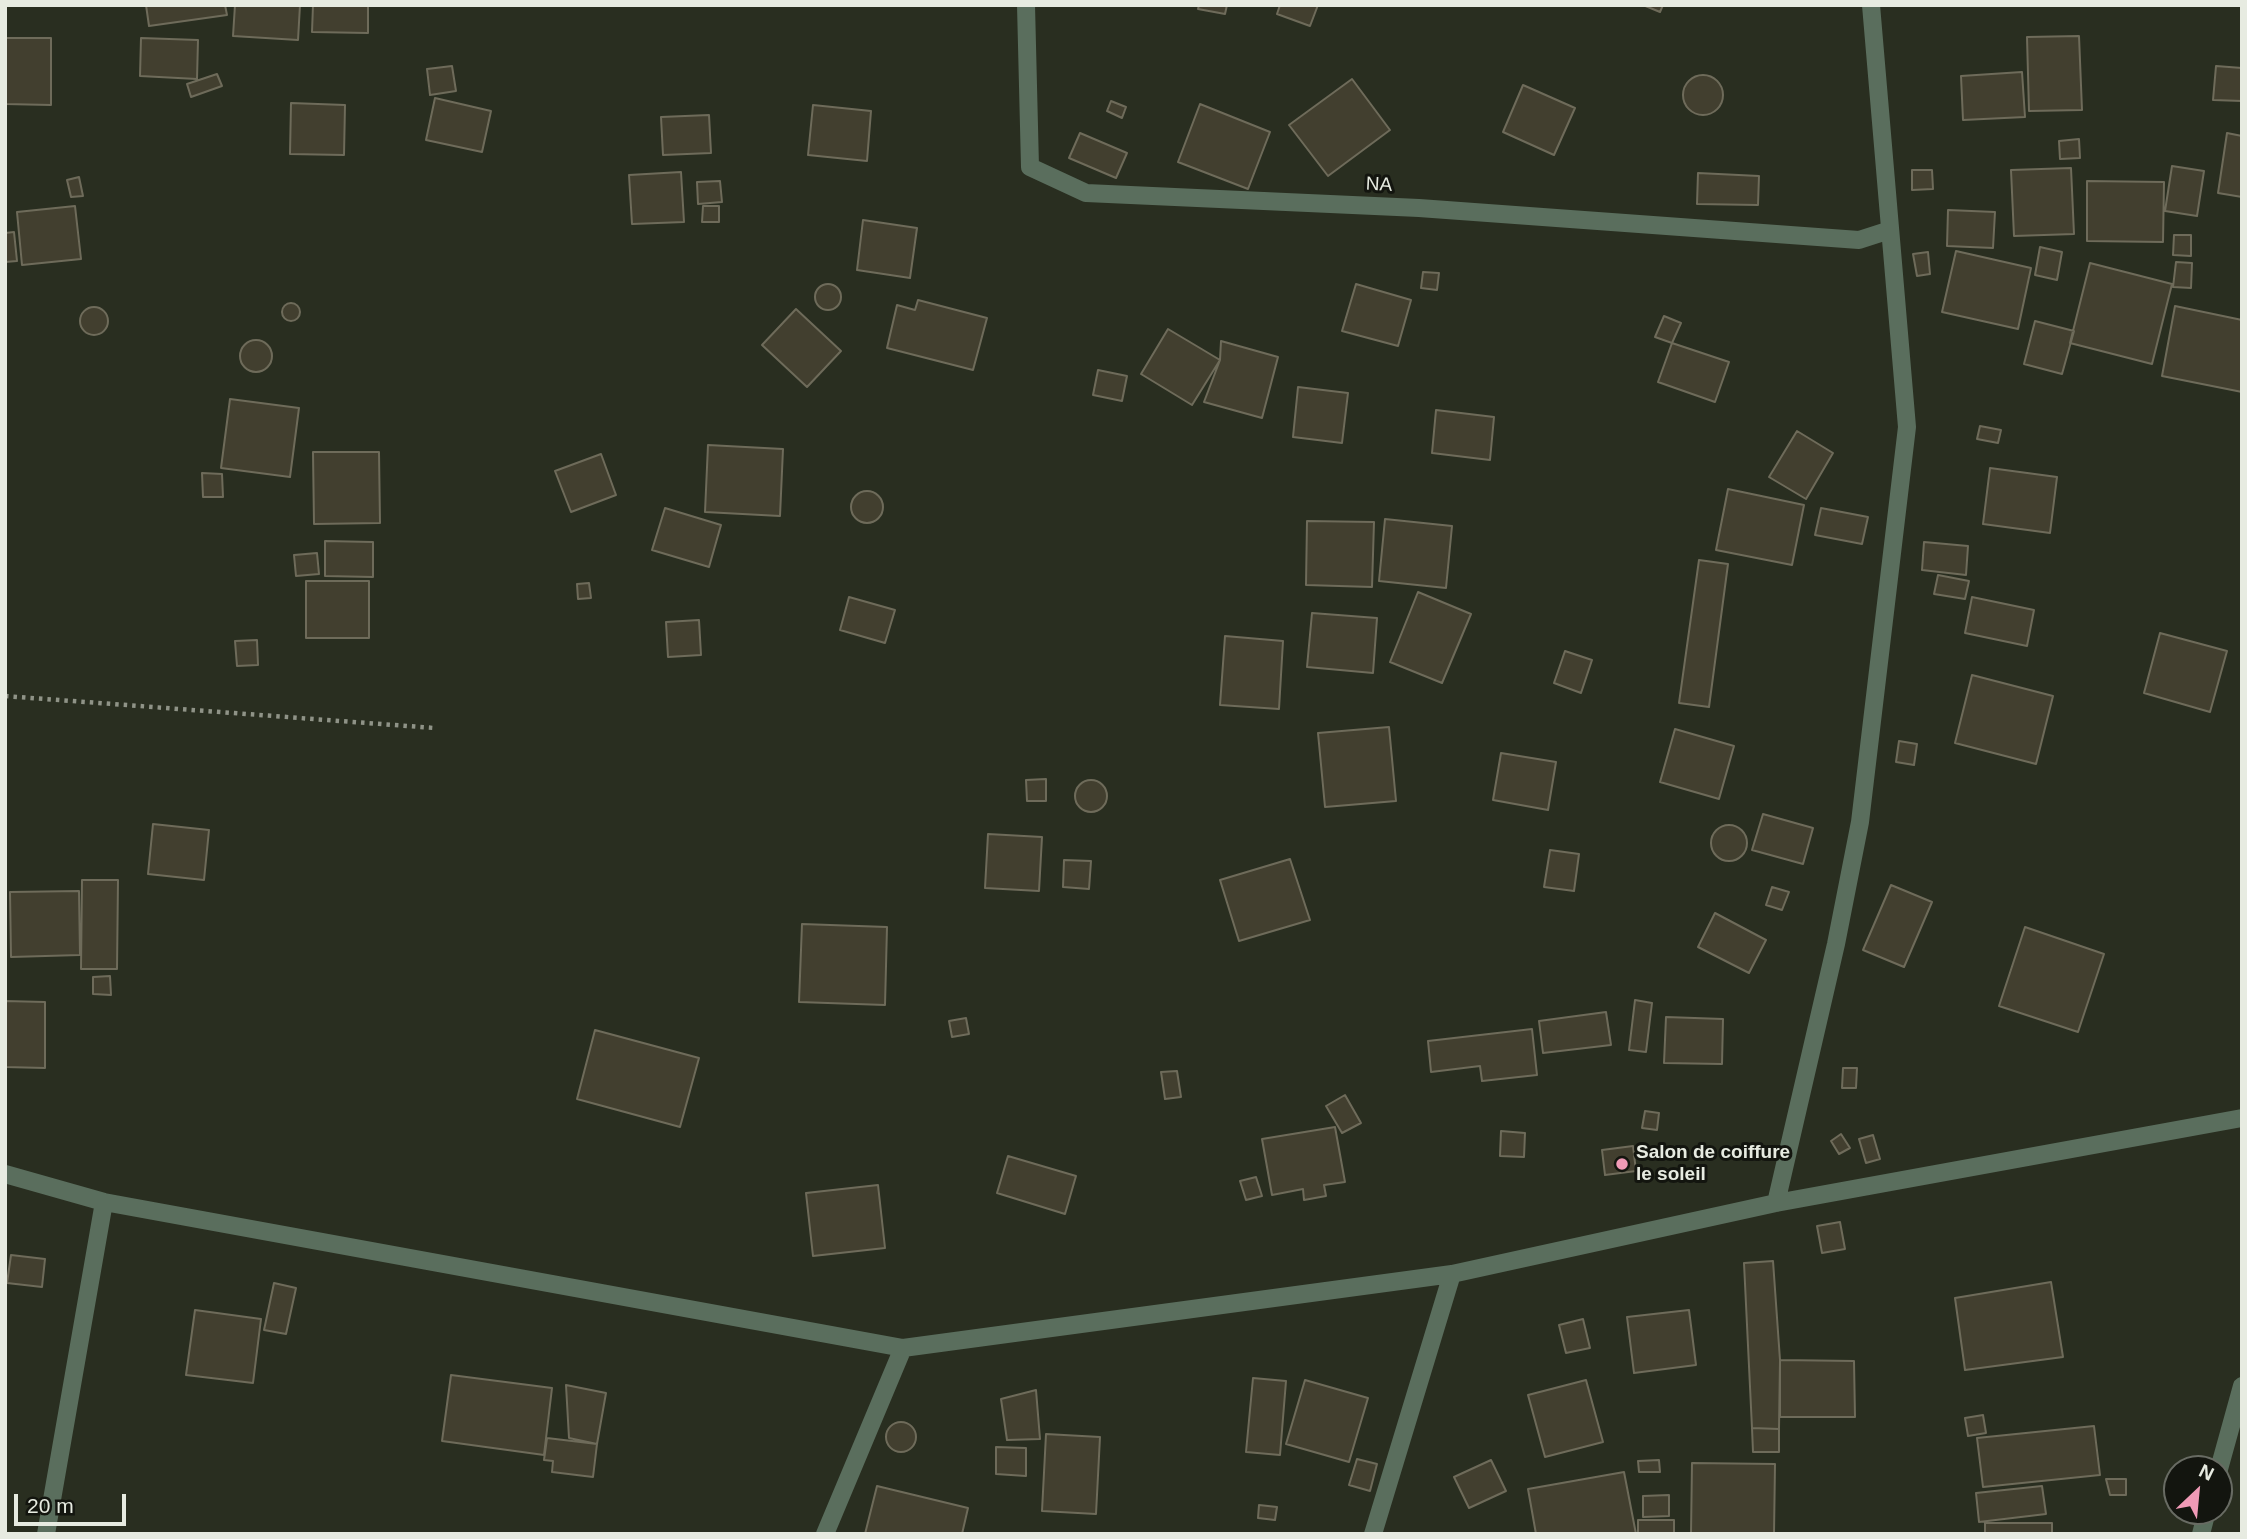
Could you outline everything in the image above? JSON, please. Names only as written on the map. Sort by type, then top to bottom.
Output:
[{"type":"street","name":"NA","points":[[1026,5],[1030,167],[1086,193],[1419,208],[1859,240],[1890,229]]},
{"type":"street","points":[[1776,1203],[1836,944],[1860,822],[1907,427],[1871,5]]},
{"type":"street","points":[[5,1174],[104,1202],[903,1348],[1452,1274],[1776,1203],[2242,1118]]},
{"type":"street","points":[[46,1534],[104,1202]]},
{"type":"street","points":[[1373,1534],[1452,1274]]},
{"type":"street","points":[[825,1534],[903,1348]]},
{"type":"street","points":[[2223,1455],[2242,1386]]},
{"type":"path","points":[[5,696],[434,728]]},
{"type":"building","points":[[146,5],[225,5],[227,15],[149,26]]},
{"type":"building","points":[[235,5],[300,5],[298,40],[233,36]]},
{"type":"building","points":[[313,5],[368,5],[368,33],[312,32]]},
{"type":"building","points":[[1199,5],[1227,5],[1225,14],[1198,9]]},
{"type":"building","points":[[1280,5],[1318,5],[1310,26],[1277,14]]},
{"type":"building","points":[[1643,5],[1663,5],[1660,12]]},
{"type":"building","points":[[2079,36],[2082,110],[2029,111],[2027,37]]},
{"type":"building","points":[[5,38],[51,38],[51,105],[5,104]]},
{"type":"building","points":[[141,38],[198,40],[197,79],[140,76]]},
{"type":"building","points":[[452,66],[456,91],[430,95],[427,69]]},
{"type":"building","points":[[2216,66],[2242,68],[2242,101],[2213,100]]},
{"type":"building","points":[[2022,72],[2025,117],[1963,120],[1961,76]]},
{"type":"building","points":[[217,74],[222,86],[191,97],[187,84]]},
{"type":"building","points":[[1703,75],[1717,81],[1723,95],[1717,109],[1703,115],[1689,109],[1683,95],[1689,81]]},
{"type":"building","points":[[1352,79],[1390,130],[1328,176],[1289,125]]},
{"type":"building","points":[[1523,85],[1575,108],[1554,155],[1503,132]]},
{"type":"building","points":[[435,98],[491,111],[482,152],[426,140]]},
{"type":"building","points":[[1111,101],[1126,107],[1122,118],[1107,111]]},
{"type":"building","points":[[291,103],[345,105],[344,155],[290,154]]},
{"type":"building","points":[[1200,104],[1270,132],[1248,189],[1178,162]]},
{"type":"building","points":[[813,105],[871,111],[867,161],[808,155]]},
{"type":"building","points":[[709,115],[711,153],[663,155],[661,117]]},
{"type":"building","points":[[1080,133],[1127,153],[1116,178],[1069,158]]},
{"type":"building","points":[[2227,133],[2242,136],[2242,197],[2218,193]]},
{"type":"building","points":[[2079,139],[2080,158],[2060,159],[2059,141]]},
{"type":"building","points":[[2172,166],[2204,171],[2197,216],[2165,211]]},
{"type":"building","points":[[2071,168],[2074,234],[2014,236],[2011,170]]},
{"type":"building","points":[[1912,170],[1932,170],[1933,189],[1912,190]]},
{"type":"building","points":[[681,172],[684,222],[632,224],[629,175]]},
{"type":"building","points":[[1698,173],[1759,176],[1758,205],[1697,204]]},
{"type":"building","points":[[79,177],[83,196],[71,197],[67,180]]},
{"type":"building","points":[[720,181],[722,202],[698,204],[697,182]]},
{"type":"building","points":[[2087,181],[2164,182],[2163,242],[2087,241]]},
{"type":"building","points":[[75,206],[81,259],[22,265],[17,212]]},
{"type":"building","points":[[703,206],[719,206],[719,222],[702,222]]},
{"type":"building","points":[[1948,210],[1995,212],[1993,248],[1947,246]]},
{"type":"building","points":[[863,220],[917,228],[910,278],[857,270]]},
{"type":"building","points":[[14,232],[17,261],[5,262],[5,233]]},
{"type":"building","points":[[2174,235],[2191,235],[2191,256],[2173,255]]},
{"type":"building","points":[[2040,247],[2062,252],[2057,280],[2035,275]]},
{"type":"building","points":[[1956,251],[2031,268],[2018,329],[1942,312]]},
{"type":"building","points":[[1928,252],[1930,274],[1917,276],[1913,254]]},
{"type":"building","points":[[2176,262],[2192,263],[2191,288],[2173,287]]},
{"type":"building","points":[[2090,263],[2172,284],[2152,364],[2070,343]]},
{"type":"building","points":[[1423,272],[1439,273],[1437,290],[1421,288]]},
{"type":"building","points":[[828,284],[837,288],[841,297],[837,306],[828,310],[819,306],[815,297],[819,288]]},
{"type":"building","points":[[1356,284],[1411,300],[1398,346],[1342,331]]},
{"type":"building","points":[[918,300],[987,318],[973,370],[887,348],[897,305],[915,310]]},
{"type":"building","points":[[287,303],[295,303],[300,312],[298,319],[287,321],[282,316],[282,308]]},
{"type":"building","points":[[2175,306],[2242,320],[2242,392],[2162,376]]},
{"type":"building","points":[[94,307],[104,311],[108,321],[104,331],[94,335],[84,331],[80,321],[84,311]]},
{"type":"building","points":[[796,309],[841,351],[807,387],[762,345]]},
{"type":"building","points":[[1664,316],[1681,323],[1672,343],[1655,337]]},
{"type":"building","points":[[2035,321],[2074,331],[2062,374],[2024,364]]},
{"type":"building","points":[[1168,329],[1220,360],[1192,405],[1141,374]]},
{"type":"building","points":[[256,340],[267,345],[272,356],[267,367],[256,372],[245,367],[240,356],[245,345]]},
{"type":"building","points":[[1221,341],[1278,357],[1262,418],[1204,402],[1220,360]]},
{"type":"building","points":[[1672,343],[1729,362],[1715,402],[1658,382]]},
{"type":"building","points":[[1098,370],[1127,376],[1122,401],[1093,395]]},
{"type":"building","points":[[1298,387],[1348,393],[1342,443],[1293,437]]},
{"type":"building","points":[[230,399],[299,408],[290,477],[221,468]]},
{"type":"building","points":[[1436,410],[1494,417],[1490,460],[1432,453]]},
{"type":"building","points":[[1980,426],[2001,430],[1998,443],[1977,439]]},
{"type":"building","points":[[1797,431],[1833,453],[1806,499],[1769,477]]},
{"type":"building","points":[[708,445],[783,449],[780,516],[705,512]]},
{"type":"building","points":[[313,452],[379,452],[380,523],[314,524]]},
{"type":"building","points":[[601,454],[616,495],[571,512],[555,471]]},
{"type":"building","points":[[1990,468],[2057,477],[2050,533],[1983,524]]},
{"type":"building","points":[[202,473],[222,474],[223,497],[203,497]]},
{"type":"building","points":[[1728,489],[1804,505],[1792,565],[1716,550]]},
{"type":"building","points":[[867,491],[878,496],[883,507],[878,518],[867,523],[856,518],[851,507],[856,496]]},
{"type":"building","points":[[665,508],[721,525],[709,567],[652,550]]},
{"type":"building","points":[[1821,508],[1868,517],[1862,544],[1815,535]]},
{"type":"building","points":[[1385,519],[1452,526],[1446,588],[1379,581]]},
{"type":"building","points":[[1307,521],[1374,522],[1372,587],[1306,585]]},
{"type":"building","points":[[325,541],[373,542],[373,577],[325,576]]},
{"type":"building","points":[[1924,542],[1968,546],[1966,575],[1922,570]]},
{"type":"building","points":[[317,553],[319,574],[296,576],[294,555]]},
{"type":"building","points":[[1699,560],[1728,564],[1709,707],[1679,703]]},
{"type":"building","points":[[1938,575],[1969,581],[1965,599],[1934,594]]},
{"type":"building","points":[[306,581],[369,581],[369,638],[306,638]]},
{"type":"building","points":[[589,583],[591,598],[578,599],[577,584]]},
{"type":"building","points":[[1418,592],[1471,614],[1442,683],[1390,662]]},
{"type":"building","points":[[849,597],[895,610],[885,643],[840,630]]},
{"type":"building","points":[[1972,597],[2034,610],[2027,646],[1965,633]]},
{"type":"building","points":[[1312,613],[1377,618],[1373,673],[1307,667]]},
{"type":"building","points":[[699,620],[701,655],[668,657],[666,622]]},
{"type":"building","points":[[2160,633],[2227,651],[2210,712],[2144,693]]},
{"type":"building","points":[[1225,636],[1283,641],[1279,709],[1220,705]]},
{"type":"building","points":[[257,640],[258,665],[237,666],[235,641]]},
{"type":"building","points":[[1565,651],[1592,660],[1581,693],[1554,683]]},
{"type":"building","points":[[1972,675],[2053,696],[2036,764],[1955,743]]},
{"type":"building","points":[[1389,727],[1396,801],[1325,807],[1318,733]]},
{"type":"building","points":[[1675,729],[1734,746],[1719,799],[1660,782]]},
{"type":"building","points":[[1899,741],[1917,744],[1914,765],[1896,762]]},
{"type":"building","points":[[1501,753],[1556,762],[1548,810],[1493,800]]},
{"type":"building","points":[[1046,779],[1046,801],[1027,801],[1026,780]]},
{"type":"building","points":[[1091,780],[1102,785],[1107,796],[1102,807],[1091,812],[1080,807],[1075,796],[1080,785]]},
{"type":"building","points":[[1763,814],[1813,828],[1803,864],[1752,850]]},
{"type":"building","points":[[153,824],[209,830],[204,880],[148,874]]},
{"type":"building","points":[[1729,825],[1742,830],[1747,843],[1742,856],[1729,861],[1716,856],[1711,843],[1716,830]]},
{"type":"building","points":[[988,834],[1042,837],[1039,891],[985,888]]},
{"type":"building","points":[[1550,850],[1579,854],[1574,891],[1544,887]]},
{"type":"building","points":[[1290,859],[1310,920],[1239,941],[1220,880]]},
{"type":"building","points":[[1064,860],[1091,861],[1089,889],[1063,887]]},
{"type":"building","points":[[82,880],[118,880],[117,969],[81,969]]},
{"type":"building","points":[[1891,885],[1932,902],[1904,967],[1863,950]]},
{"type":"building","points":[[1772,887],[1789,892],[1782,910],[1766,905]]},
{"type":"building","points":[[79,891],[80,955],[11,957],[10,892]]},
{"type":"building","points":[[1715,913],[1766,940],[1749,973],[1698,947]]},
{"type":"building","points":[[802,924],[887,927],[885,1005],[799,1002]]},
{"type":"building","points":[[2025,927],[2104,954],[2078,1032],[1999,1006]]},
{"type":"building","points":[[110,976],[111,995],[93,994],[93,977]]},
{"type":"building","points":[[1635,1000],[1652,1003],[1646,1052],[1629,1050]]},
{"type":"building","points":[[5,1001],[45,1002],[45,1068],[5,1067]]},
{"type":"building","points":[[1606,1012],[1611,1045],[1543,1053],[1539,1021]]},
{"type":"building","points":[[1666,1017],[1723,1019],[1722,1064],[1664,1063]]},
{"type":"building","points":[[966,1018],[969,1034],[952,1037],[949,1021]]},
{"type":"building","points":[[1532,1029],[1537,1075],[1482,1081],[1480,1066],[1431,1072],[1428,1041]]},
{"type":"building","points":[[595,1030],[699,1058],[680,1127],[577,1099]]},
{"type":"building","points":[[1843,1068],[1857,1068],[1856,1088],[1842,1088]]},
{"type":"building","points":[[1177,1071],[1181,1097],[1165,1099],[1161,1072]]},
{"type":"building","points":[[1345,1095],[1361,1123],[1342,1133],[1326,1106]]},
{"type":"building","points":[[1645,1111],[1659,1113],[1657,1130],[1642,1128]]},
{"type":"building","points":[[1335,1127],[1345,1182],[1324,1185],[1326,1196],[1304,1200],[1303,1189],[1272,1195],[1262,1139]]},
{"type":"building","points":[[1501,1131],[1525,1133],[1524,1157],[1500,1156]]},
{"type":"building","points":[[1841,1134],[1850,1148],[1839,1154],[1831,1141]]},
{"type":"building","points":[[1873,1135],[1880,1159],[1866,1163],[1859,1139]]},
{"type":"building","points":[[1633,1146],[1636,1171],[1605,1175],[1602,1150]]},
{"type":"building","points":[[1008,1156],[1076,1176],[1065,1214],[997,1193]]},
{"type":"building","points":[[1256,1177],[1262,1196],[1246,1200],[1240,1181]]},
{"type":"building","points":[[878,1185],[885,1248],[813,1256],[806,1193]]},
{"type":"building","points":[[1840,1222],[1845,1249],[1822,1253],[1817,1226]]},
{"type":"building","points":[[11,1255],[45,1259],[42,1287],[7,1283]]},
{"type":"building","points":[[1773,1261],[1780,1360],[1779,1429],[1752,1428],[1744,1263]]},
{"type":"building","points":[[2051,1282],[2063,1357],[1965,1370],[1955,1298]]},
{"type":"building","points":[[274,1283],[296,1288],[286,1334],[264,1330]]},
{"type":"building","points":[[195,1310],[261,1319],[253,1383],[186,1375]]},
{"type":"building","points":[[1689,1310],[1696,1365],[1634,1373],[1627,1317]]},
{"type":"building","points":[[1583,1319],[1590,1348],[1566,1353],[1559,1325]]},
{"type":"building","points":[[1780,1360],[1854,1361],[1855,1417],[1780,1417]]},
{"type":"building","points":[[451,1375],[552,1388],[544,1455],[442,1441]]},
{"type":"building","points":[[1253,1378],[1286,1381],[1280,1455],[1246,1452]]},
{"type":"building","points":[[1305,1380],[1368,1398],[1349,1462],[1286,1444]]},
{"type":"building","points":[[1586,1380],[1603,1442],[1545,1457],[1528,1395]]},
{"type":"building","points":[[566,1385],[606,1393],[597,1444],[569,1438]]},
{"type":"building","points":[[1036,1390],[1040,1439],[1007,1440],[1001,1399]]},
{"type":"building","points":[[1983,1415],[1986,1433],[1968,1436],[1965,1418]]},
{"type":"building","points":[[901,1422],[911,1427],[916,1437],[911,1447],[901,1452],[891,1447],[886,1437],[891,1427]]},
{"type":"building","points":[[2094,1426],[2100,1475],[1983,1487],[1977,1438]]},
{"type":"building","points":[[1752,1428],[1779,1429],[1779,1452],[1753,1452]]},
{"type":"building","points":[[1046,1434],[1100,1437],[1096,1514],[1042,1511]]},
{"type":"building","points":[[547,1438],[597,1444],[593,1477],[552,1472],[553,1461],[544,1460]]},
{"type":"building","points":[[996,1447],[1026,1448],[1026,1476],[996,1474]]},
{"type":"building","points":[[1357,1459],[1377,1464],[1370,1491],[1349,1485]]},
{"type":"building","points":[[1491,1460],[1506,1491],[1469,1508],[1454,1477]]},
{"type":"building","points":[[1659,1460],[1660,1472],[1639,1472],[1638,1461]]},
{"type":"building","points":[[1692,1463],[1775,1464],[1774,1534],[1691,1534]]},
{"type":"building","points":[[1624,1472],[1636,1534],[1536,1534],[1528,1489]]},
{"type":"building","points":[[2106,1479],[2126,1479],[2126,1495],[2110,1495]]},
{"type":"building","points":[[877,1486],[968,1508],[962,1534],[865,1534]]},
{"type":"building","points":[[2042,1486],[2046,1514],[1979,1522],[1976,1493]]},
{"type":"building","points":[[1669,1495],[1669,1516],[1643,1517],[1643,1496]]},
{"type":"building","points":[[1259,1505],[1277,1507],[1275,1520],[1258,1518]]},
{"type":"building","points":[[1638,1520],[1674,1520],[1674,1534],[1638,1534]]},
{"type":"building","points":[[1985,1523],[2052,1523],[2052,1534],[1985,1534]]},
{"type":"place","name":"Salon de coiffure le soleil","points":[[1622,1164]]}]
